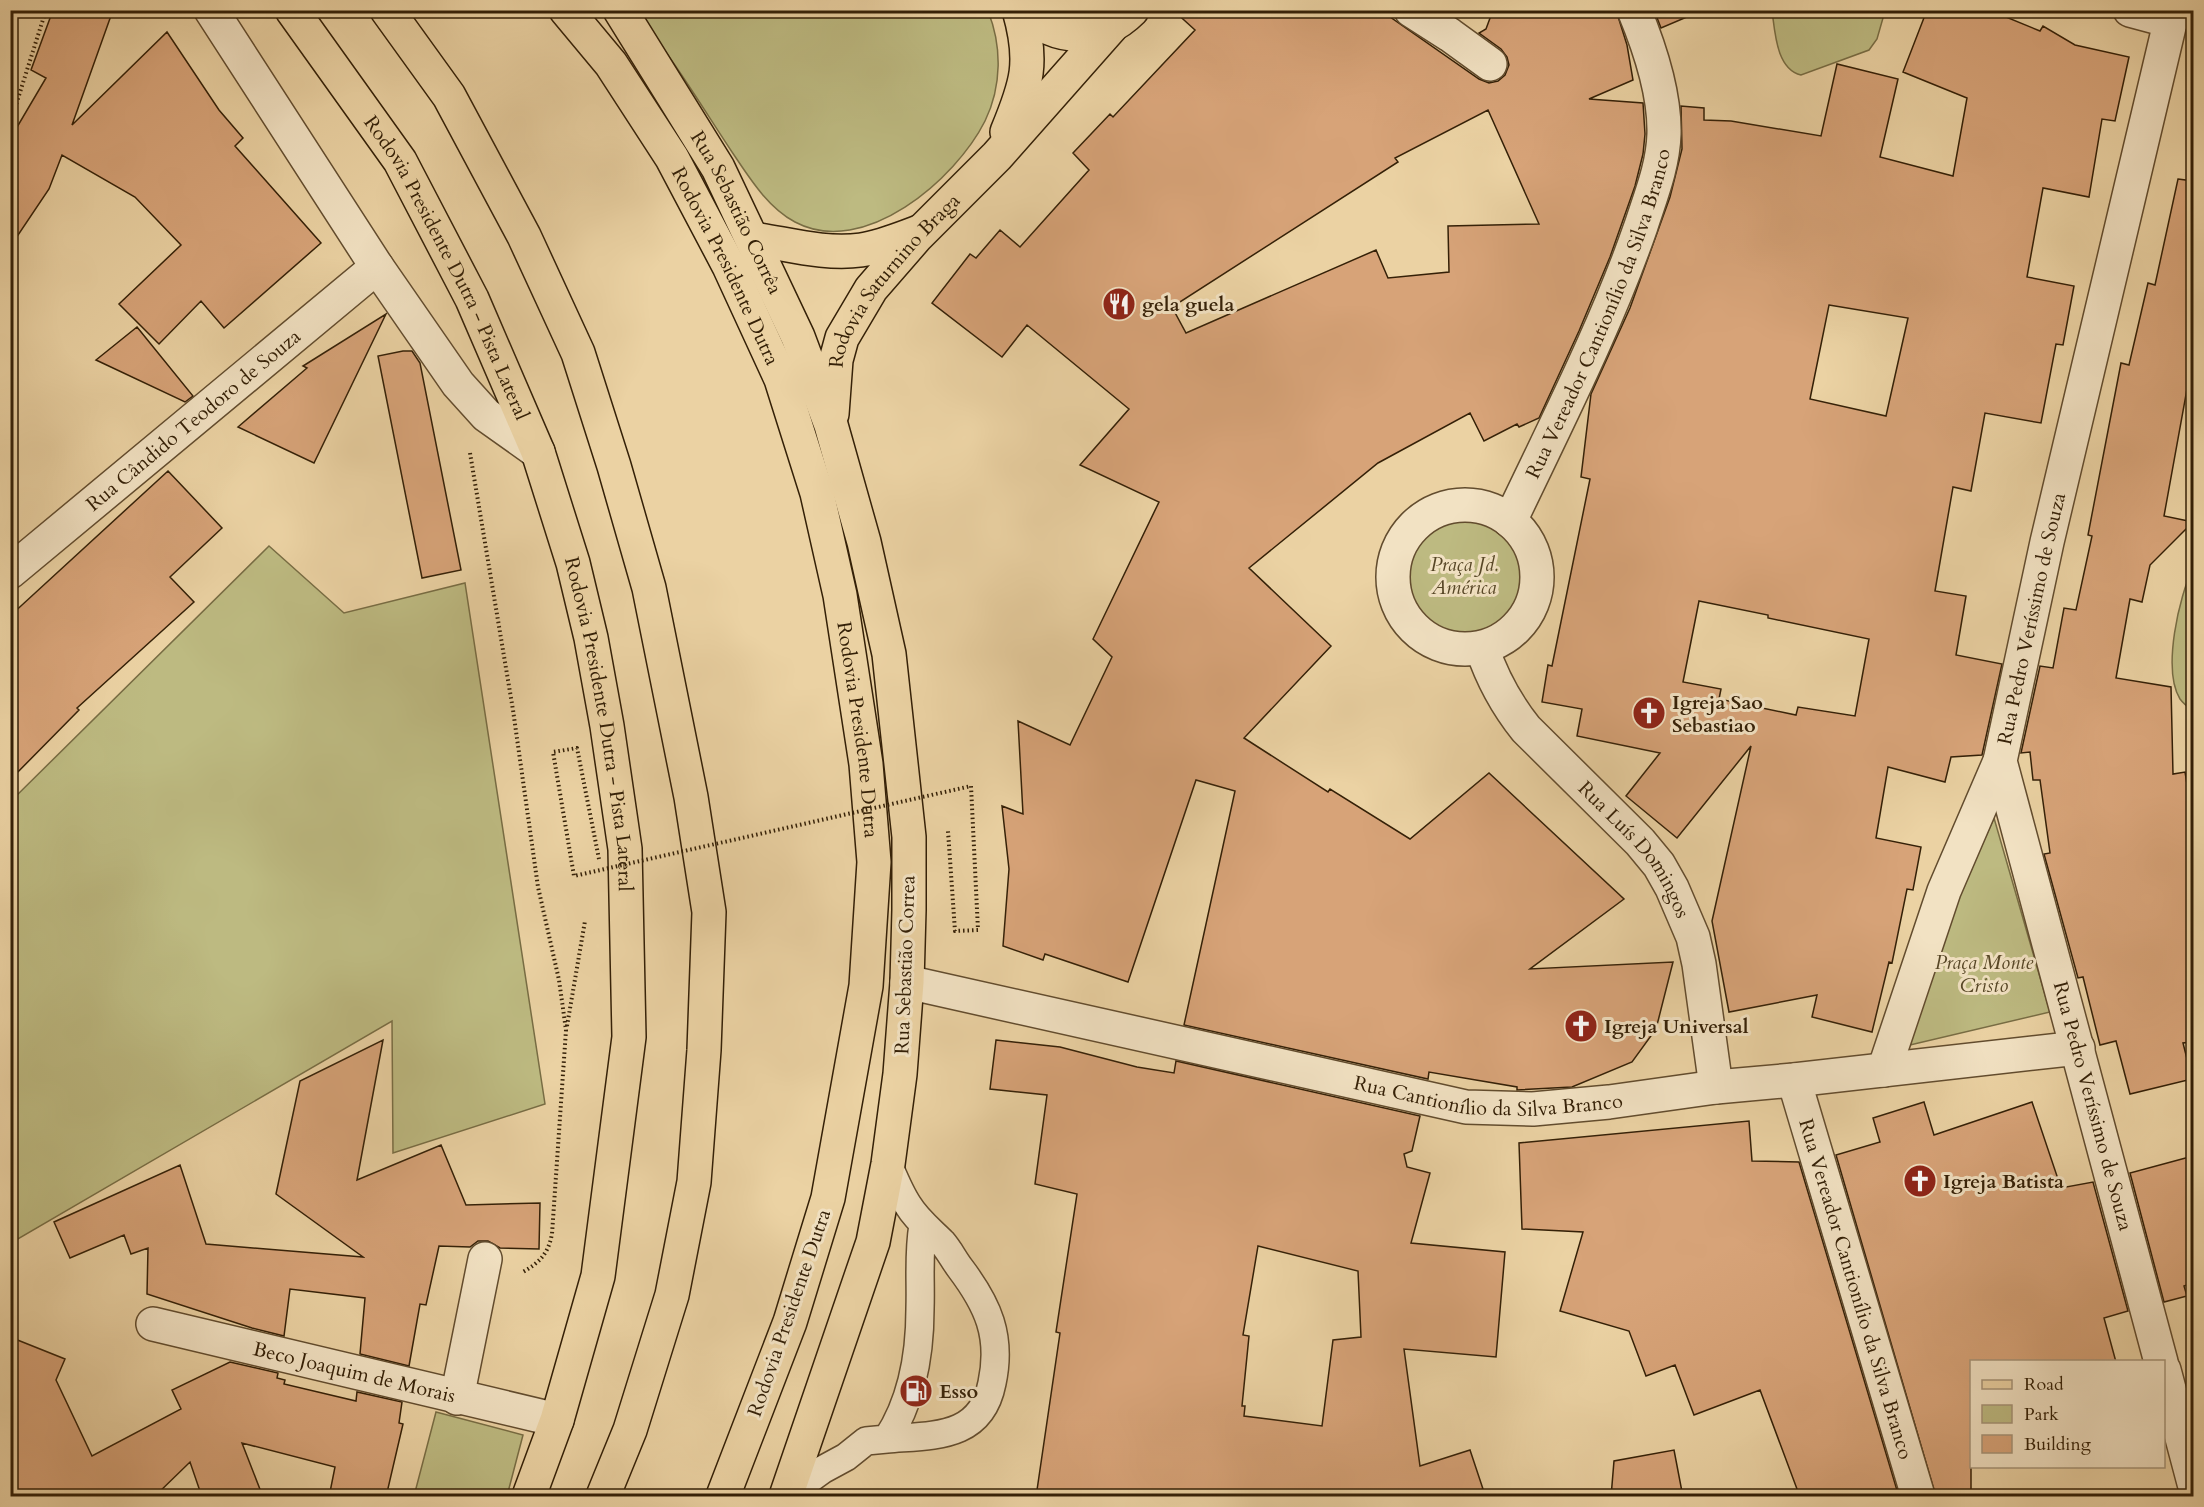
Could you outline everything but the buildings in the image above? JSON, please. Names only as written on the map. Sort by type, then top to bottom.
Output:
[{"type":"main road","name":"Rodovia Presidente Dutra - Pista Lateral","points":[[292,10],[400,161],[472,299],[538,452],[573,563],[591,638],[603,704],[625,849],[629,1037],[598,1276],[557,1420],[529,1497]]},
{"type":"main road","points":[[387,10],[449,96],[524,236],[578,353],[649,588],[691,796],[709,912],[704,1050],[694,1182],[672,1294],[630,1430],[603,1497]]},
{"type":"main road","name":"Rodovia Presidente Dutra","points":[[566,10],[611,64],[672,158],[729,266],[781,379],[818,493],[840,595],[866,764],[874,862],[866,986],[828,1198],[790,1322],[723,1497]]},
{"type":"main road","name":"Rua Sebastião Corrêa","points":[[620,10],[718,168],[798,337],[831,425]]},
{"type":"main road","name":"Rodovia Saturnino Braga","points":[[997,156],[1026,84],[1027,54],[1019,10]]},
{"type":"main road","points":[[1025,10],[1042,25],[1068,34],[1094,34],[1122,19]]},
{"type":"main road","name":"Rodovia Saturnino Braga","points":[[831,425],[836,360],[842,338],[871,290],[923,230],[997,156],[1122,19]]},
{"type":"main road","points":[[753,239],[817,249],[859,250],[896,241],[923,230]]},
{"type":"main road","name":"Rua Sebastião Correa","points":[[786,1497],[873,1242],[888,1164],[900,1074],[907,982],[909,837],[889,654],[864,542],[831,425]]},
{"type":"street","points":[[210,10],[377,267],[458,384],[486,415],[538,452]]},
{"type":"street","points":[[1411,10],[1490,64]]},
{"type":"street","name":"Rua Vereador Cantionílio da Silva Branco","points":[[1510,521],[1593,344],[1629,260],[1660,169],[1664,133],[1661,100],[1642,30],[1634,10]]},
{"type":"street","points":[[2130,10],[2172,16]]},
{"type":"street","name":"Rua Pedro Veríssimo de Souza","points":[[2160,1360],[2000,761],[2047,542],[2172,16]]},
{"type":"street","name":"Rua Cândido Teodoro de Souza","points":[[10,572],[377,267]]},
{"type":"street","points":[[1455,505],[1475,505],[1494,511],[1510,521],[1526,538],[1534,559],[1537,582],[1532,605],[1520,624],[1503,639],[1482,648],[1462,650],[1443,646],[1425,638],[1399,609],[1394,590],[1393,571],[1396,552],[1406,534],[1419,520],[1436,510],[1455,505]]},
{"type":"street","name":"Rua Luís Domingos","points":[[1482,648],[1490,675],[1514,714],[1640,842],[1659,865],[1672,888],[1693,937],[1699,964],[1716,1087]]},
{"type":"street","points":[[1884,1070],[1944,891],[2000,761]]},
{"type":"street","name":"Rua Cantionílio da Silva Branco","points":[[907,982],[1466,1107],[1533,1109],[1609,1102],[1716,1087],[2078,1048]]},
{"type":"street","name":"Rua Vereador Cantionílio da Silva Branco","points":[[1794,1080],[1918,1497]]},
{"type":"street","points":[[457,1398],[485,1258]]},
{"type":"street","name":"Beco Joaquim de Morais","points":[[153,1324],[557,1420]]},
{"type":"street","points":[[2165,1378],[2193,1483]]},
{"type":"lane","points":[[794,1497],[804,1483],[846,1457],[866,1441],[937,1435],[967,1425],[988,1400],[995,1356],[992,1323],[974,1287],[942,1243],[923,1225],[908,1205],[888,1164]]},
{"type":"lane","points":[[887,1439],[906,1401],[918,1349],[919,1246],[923,1225]]},
{"type":"path","points":[[15,108],[46,10]]},
{"type":"path","points":[[469,448],[513,710],[538,887],[559,980],[566,1030]]},
{"type":"path","points":[[595,879],[599,859],[577,748],[553,752],[574,876],[971,786],[978,930],[956,931],[948,831]]},
{"type":"path","points":[[477,1299],[537,1264],[545,1257],[549,1248],[555,1213],[566,1030],[585,920]]},
{"type":"green space","points":[[634,11],[988,11],[998,52],[995,94],[985,121],[971,144],[953,166],[930,188],[905,207],[878,222],[850,230],[822,231],[795,222],[785,216],[759,191],[672,61]]},
{"type":"green space","points":[[1772,11],[1885,11],[1877,39],[1869,50],[1801,75],[1786,65],[1782,57],[1778,48]]},
{"type":"green space","name":"Praça Jd. América","points":[[1463,510],[1488,515],[1509,529],[1523,550],[1528,575],[1523,600],[1509,621],[1488,635],[1463,640],[1438,635],[1417,621],[1403,600],[1398,575],[1403,550],[1417,529],[1438,515]]},
{"type":"green space","points":[[269,546],[344,613],[465,583],[545,1104],[393,1153],[392,1021],[11,1243],[11,801]]},
{"type":"green space","points":[[2193,568],[2193,711],[2180,699],[2172,670],[2174,633]]},
{"type":"green space","name":"Praça Monte Cristo","points":[[1994,818],[2050,1012],[1910,1045],[1935,958]]},
{"type":"green space","points":[[436,1412],[523,1435],[507,1496],[414,1496]]},
{"type":"place","name":"gela guela","points":[[1119,304]]},
{"type":"place","name":"Igreja Sao Sebastiao","points":[[1649,713]]},
{"type":"place","name":"Igreja Universal","points":[[1581,1026]]},
{"type":"place","name":"Igreja Batista","points":[[1920,1181]]},
{"type":"place","name":"Esso","points":[[916,1391]]}]
